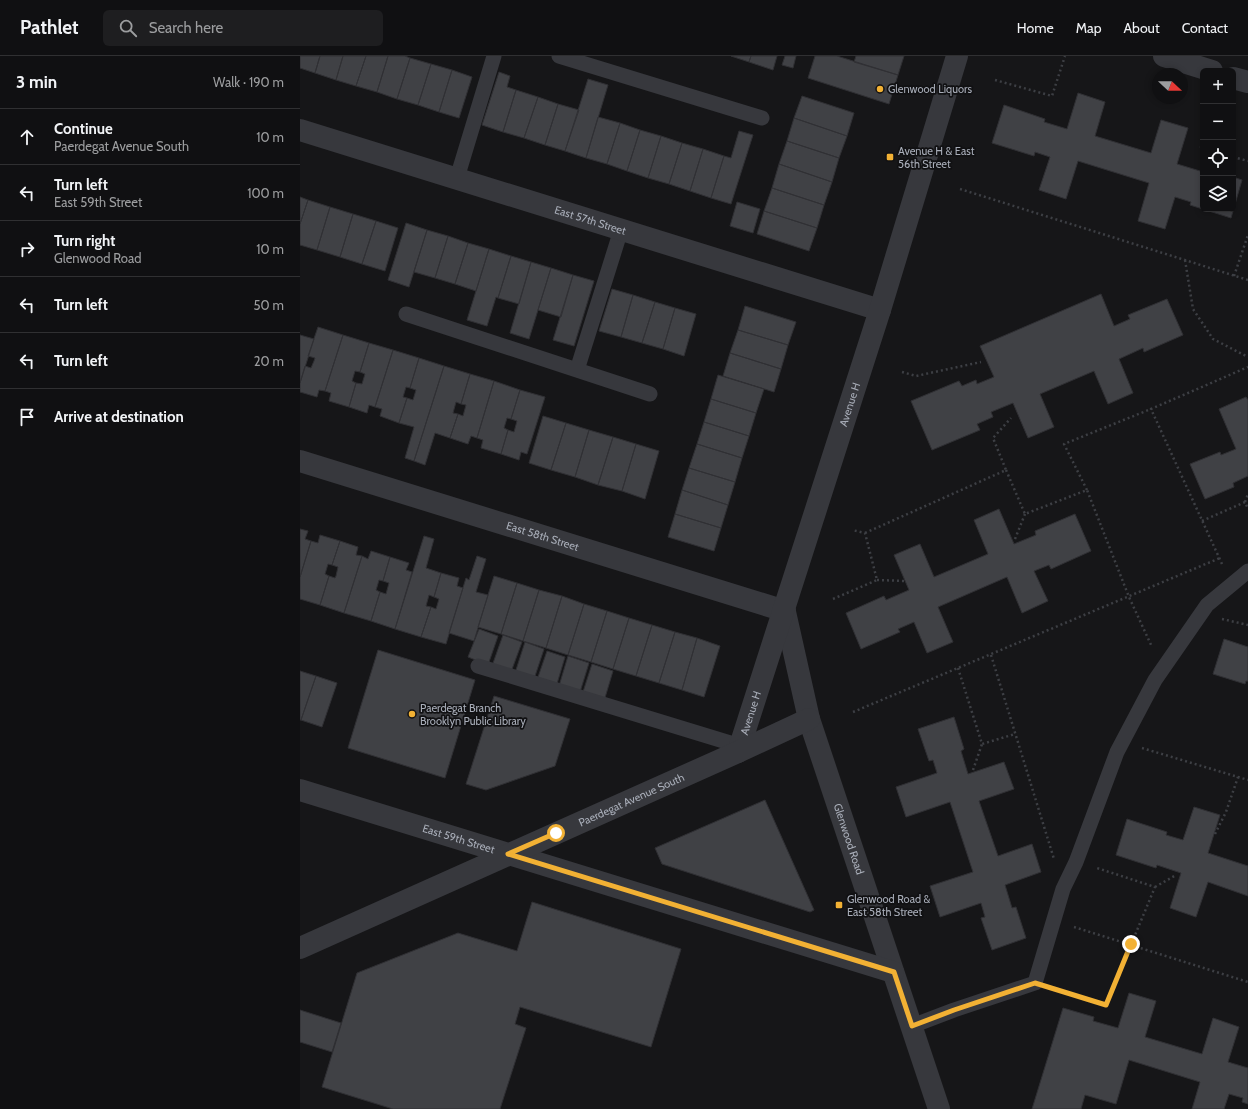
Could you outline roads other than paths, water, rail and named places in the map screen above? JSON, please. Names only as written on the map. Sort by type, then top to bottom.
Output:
[{"type":"street","name":"Avenue H","points":[[739,749],[880,310],[957,56]]},
{"type":"street","points":[[1164,56],[1202,68]]},
{"type":"street","points":[[1236,79],[1248,82]]},
{"type":"street","name":"East 57th Street","points":[[300,130],[880,310]]},
{"type":"street","name":"East 58th Street","points":[[300,461],[784,611]]},
{"type":"street","name":"Glenwood Road","points":[[784,611],[809,719],[939,1109]]},
{"type":"street","name":"Paerdegat Avenue South","points":[[300,948],[739,749],[809,719]]},
{"type":"street","name":"East 59th Street","points":[[300,790],[894,972]]},
{"type":"lane","points":[[457,178],[494,56]]},
{"type":"lane","points":[[559,56],[762,118]]},
{"type":"lane","points":[[577,370],[621,230]]},
{"type":"lane","points":[[406,314],[650,394]]},
{"type":"lane","points":[[912,1026],[954,1010],[1035,983],[1063,889],[1076,862],[1122,742],[1155,680],[1207,605],[1248,571]]},
{"type":"lane","points":[[478,666],[739,749]]},
{"type":"place","name":"Glenwood Liquors","points":[[880,89]]},
{"type":"place","name":"Avenue H & East 56th Street","points":[[890,157]]},
{"type":"place","name":"Paerdegat Branch Brooklyn Public Library","points":[[412,714]]},
{"type":"place","name":"Glenwood Road & East 58th Street","points":[[839,905]]}]
